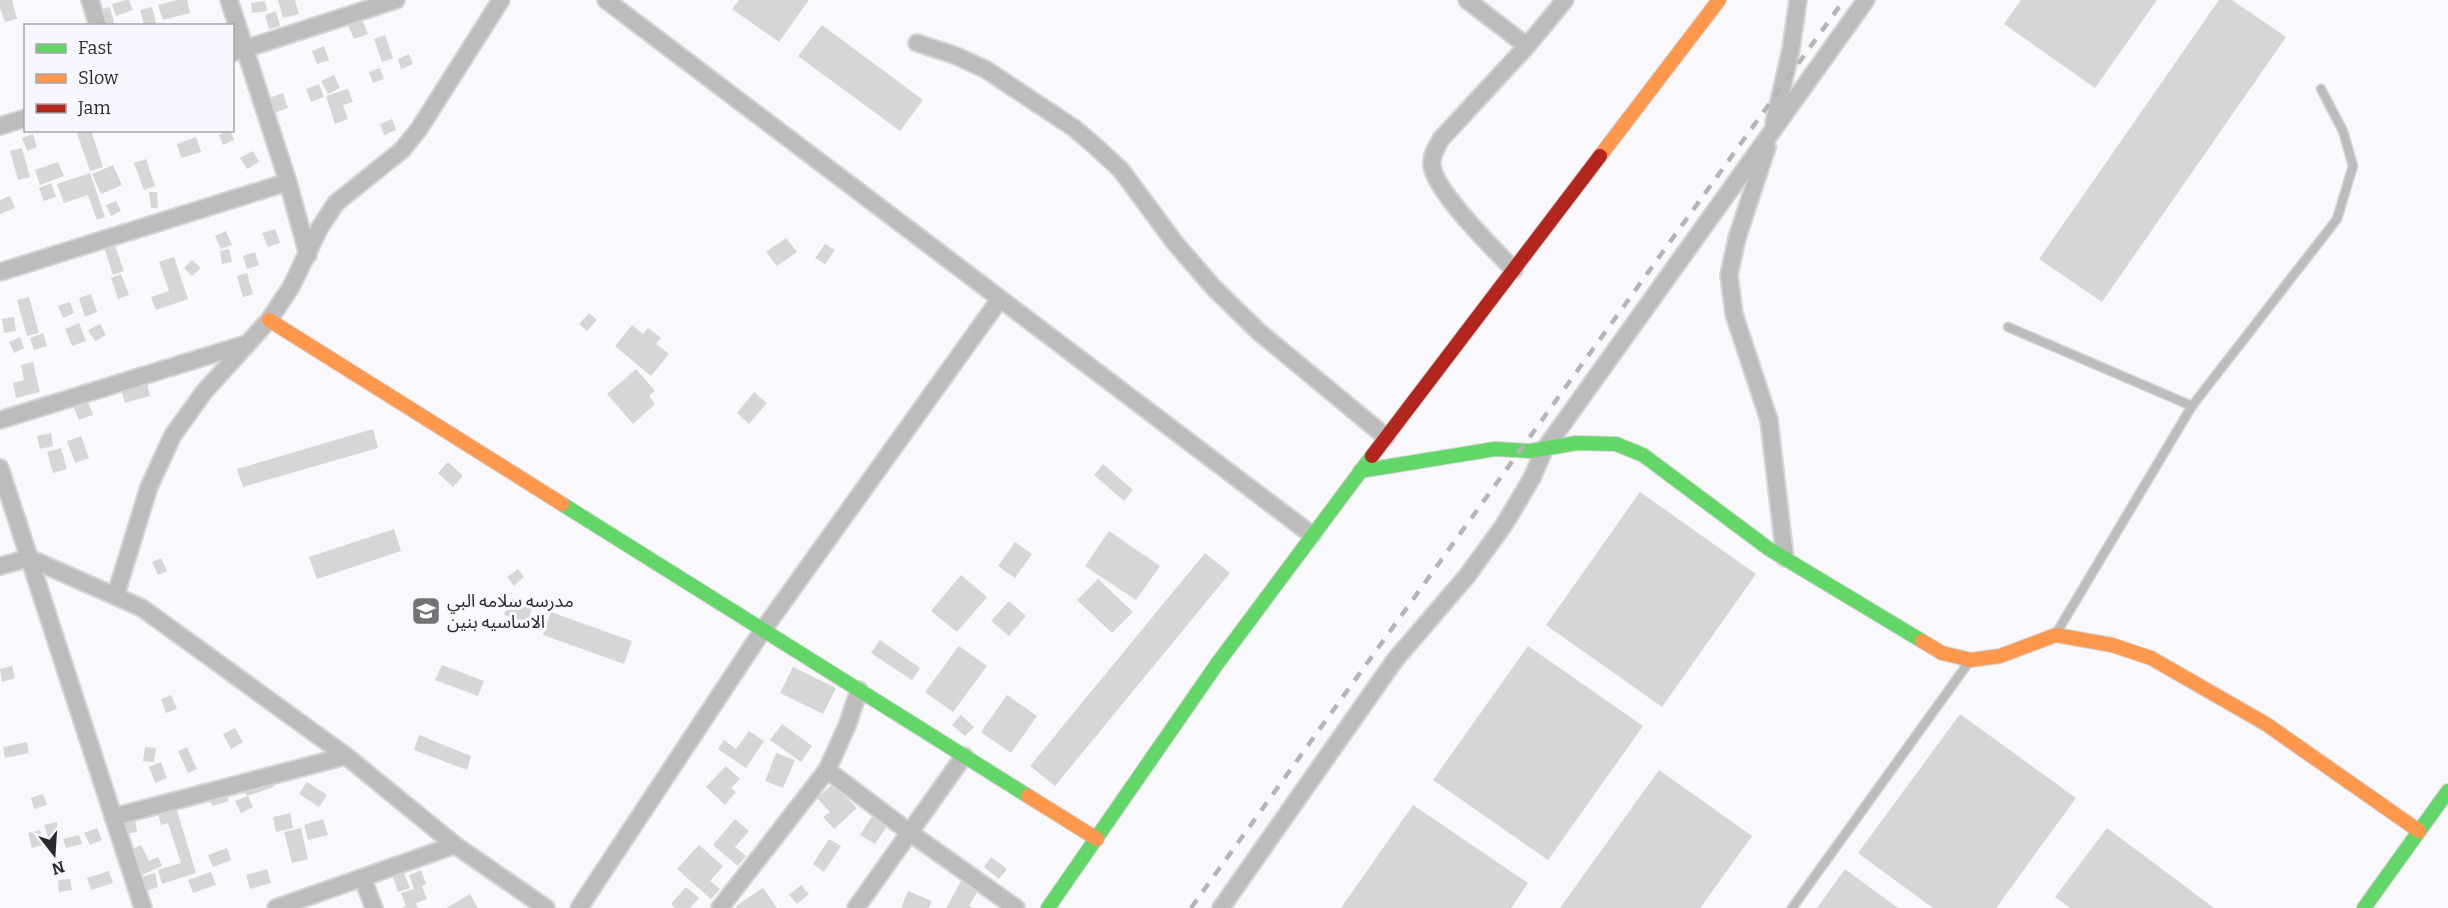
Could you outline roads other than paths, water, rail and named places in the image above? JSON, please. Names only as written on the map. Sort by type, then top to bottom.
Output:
[{"type":"street","points":[[90,0],[97,24]]},
{"type":"street","points":[[229,0],[234,24]]},
{"type":"street","points":[[239,51],[396,0]]},
{"type":"street","points":[[116,594],[150,487],[173,435],[204,392],[269,320],[291,287],[320,229],[336,203],[402,150],[419,129],[501,0]]},
{"type":"street","points":[[606,0],[1000,299],[1076,353],[1312,535]]},
{"type":"street","points":[[1467,0],[1527,46]]},
{"type":"street","points":[[1514,270],[1437,183],[1431,164],[1434,150],[1441,139],[1527,46],[1565,0]]},
{"type":"street","points":[[1048,908],[1216,664],[1719,0]]},
{"type":"street","points":[[1785,558],[1769,420],[1734,314],[1729,275],[1737,238],[1771,132],[1791,49],[1798,0]]},
{"type":"street","points":[[1221,908],[1395,660],[1467,576],[1504,525],[1532,478],[1544,450],[1866,0]]},
{"type":"street","points":[[234,26],[239,51],[288,182],[308,255]]},
{"type":"street","points":[[917,43],[954,55],[985,69],[1074,128],[1120,170],[1175,243],[1214,288],[1258,332],[1386,438]]},
{"type":"street","points":[[0,126],[24,119]]},
{"type":"street","points":[[0,272],[288,182]]},
{"type":"street","points":[[579,908],[763,630],[1000,299]]},
{"type":"street","points":[[269,320],[1097,839]]},
{"type":"street","points":[[0,420],[247,344]]},
{"type":"street","points":[[1360,471],[1495,449],[1544,450],[1597,442],[1616,444],[1643,455],[1769,549],[1942,653],[1971,660],[2000,656],[2056,635],[2112,645],[2151,658],[2266,724],[2419,831]]},
{"type":"street","points":[[0,468],[143,908]]},
{"type":"street","points":[[0,566],[29,558],[116,594],[142,608],[346,756],[525,900],[546,908]]},
{"type":"street","points":[[720,908],[827,770],[847,726],[859,690]]},
{"type":"street","points":[[113,817],[346,756]]},
{"type":"street","points":[[856,908],[964,756]]},
{"type":"street","points":[[827,770],[1016,908]]},
{"type":"street","points":[[2364,908],[2448,791]]},
{"type":"street","points":[[276,908],[455,845]]},
{"type":"street","points":[[363,879],[374,908]]},
{"type":"lane","points":[[2056,635],[2192,406],[2337,219],[2353,166],[2343,130],[2321,89]]},
{"type":"lane","points":[[2008,327],[2192,406]]},
{"type":"lane","points":[[1792,908],[1971,660]]},
{"type":"railway","points":[[1191,908],[1844,0]]},
{"type":"place","name":"مدرسه سلامه البي الاساسيه بنين","points":[[426,611]]}]
